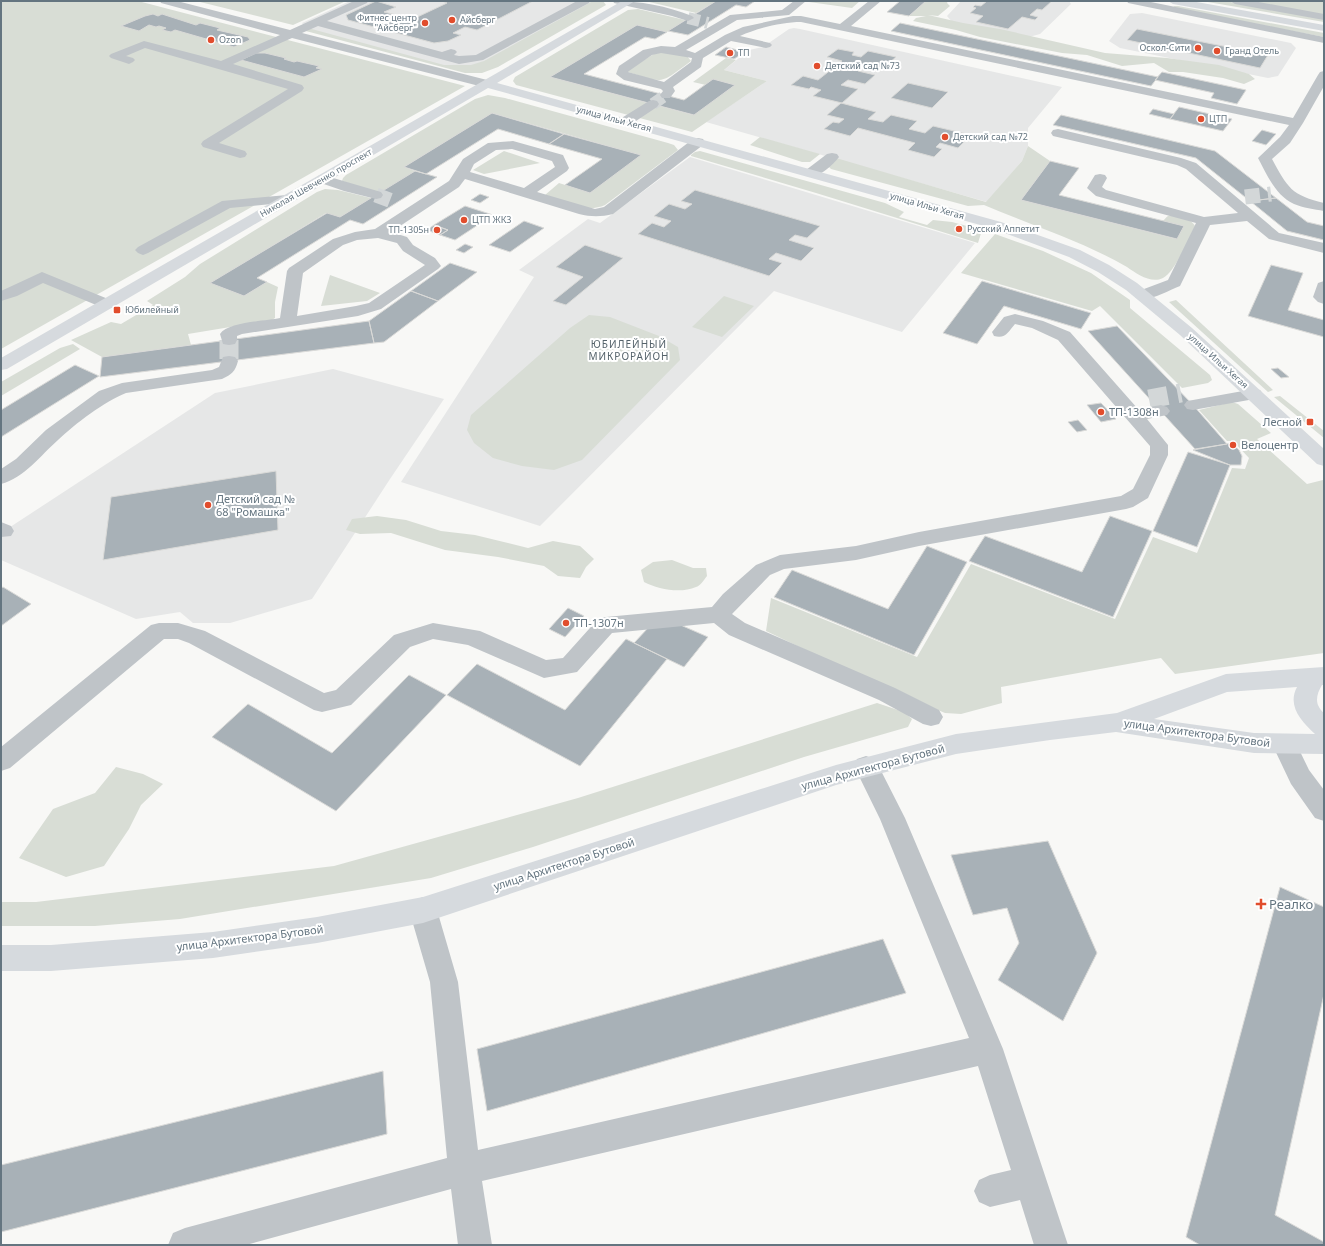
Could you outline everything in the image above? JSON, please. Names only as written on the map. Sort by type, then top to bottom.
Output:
[{"type":"main road","name":"Николая Шевченко проспект","points":[[1,365],[487,84],[625,2]]},
{"type":"main road","points":[[1177,2],[1324,28]]},
{"type":"main road","name":"улица Ильи Хегая","points":[[487,84],[996,225],[1035,238],[1092,262],[1118,277],[1142,295],[1197,341],[1324,460]]},
{"type":"main road","points":[[1320,677],[1305,694],[1308,713],[1324,728]]},
{"type":"main road","name":"улица Архитектора Бутовой","points":[[1,958],[51,958],[213,945],[318,930],[423,910],[828,777],[866,766],[956,744],[1050,730],[1118,722],[1226,683],[1320,677]]},
{"type":"main road","name":"улица Архитектора Бутовой","points":[[1118,722],[1254,743],[1324,744]]},
{"type":"street","points":[[165,1],[487,84]]},
{"type":"street","points":[[222,65],[363,1]]},
{"type":"street","points":[[317,22],[447,54],[459,60],[479,58],[585,1]]},
{"type":"street","points":[[697,56],[697,64],[666,91],[622,74],[623,70],[648,51],[663,49],[697,56],[729,37],[747,29],[789,16],[801,1]]},
{"type":"street","points":[[842,28],[876,1]]},
{"type":"street","points":[[1132,1],[1324,40]]},
{"type":"street","points":[[1235,1],[1324,17]]},
{"type":"street","points":[[625,2],[691,16]]},
{"type":"street","points":[[1147,16],[1152,6]]},
{"type":"street","points":[[677,51],[716,22],[741,16],[789,16],[1297,124]]},
{"type":"street","points":[[716,22],[747,29]]},
{"type":"street","points":[[1281,43],[1291,34]]},
{"type":"street","points":[[729,37],[766,45]]},
{"type":"street","points":[[129,60],[115,56],[144,44],[222,65],[298,88],[208,144],[240,154]]},
{"type":"street","points":[[1324,75],[1297,124],[1285,140],[1265,158],[1284,197],[1324,207]]},
{"type":"street","points":[[625,122],[653,104]]},
{"type":"street","points":[[1058,133],[1181,162],[1191,166],[1244,205],[1274,236],[1324,248]]},
{"type":"street","points":[[462,174],[595,213],[608,211],[698,142]]},
{"type":"street","points":[[379,233],[454,184],[462,174],[468,162],[493,146],[513,145],[558,158],[562,168],[526,193]]},
{"type":"street","points":[[811,173],[832,158]]},
{"type":"street","points":[[1100,178],[1094,188],[1101,193],[1204,221],[1244,205]]},
{"type":"street","points":[[323,179],[376,195]]},
{"type":"street","points":[[143,250],[227,204],[287,199]]},
{"type":"street","points":[[397,203],[415,210]]},
{"type":"street","points":[[1142,295],[1174,283],[1204,221]]},
{"type":"street","points":[[229,340],[228,334],[238,330],[358,311],[375,306],[433,266],[430,261],[408,248],[402,240],[379,233],[355,236],[338,242],[295,271],[288,322]]},
{"type":"street","points":[[1,296],[11,293],[42,277],[107,304]]},
{"type":"street","points":[[1324,286],[1321,297],[1324,299]]},
{"type":"street","points":[[718,615],[731,600],[763,570],[780,562],[856,553],[919,539],[1126,502],[1141,493],[1159,455],[1159,445],[1128,409],[1064,336],[1052,329],[1017,319],[1010,320],[1000,332]]},
{"type":"street","points":[[1,478],[23,463],[53,434],[105,395],[122,388],[216,375],[227,370],[229,361]]},
{"type":"street","points":[[1241,382],[1187,399],[1254,394]]},
{"type":"street","points":[[1128,409],[1155,405]]},
{"type":"street","points":[[1,761],[160,623],[178,631],[197,636],[322,703],[343,698],[402,641],[433,631],[472,637],[544,669],[569,666],[606,625],[718,615],[737,629],[887,694],[931,717]]},
{"type":"street","points":[[1284,744],[1300,777],[1324,810]]},
{"type":"street","points":[[866,766],[892,818],[988,1049],[1051,1245]]},
{"type":"street","points":[[423,910],[444,982],[464,1169],[475,1245]]},
{"type":"street","points":[[185,1245],[464,1169],[988,1049]]},
{"type":"street","points":[[990,1191],[1031,1182]]},
{"type":"shaded area","points":[[1,1],[138,1],[465,86],[1,349]]},
{"type":"shaded area","points":[[196,1],[346,1],[293,25]]},
{"type":"shaded area","points":[[350,1],[598,1],[491,63],[459,70],[307,30],[302,23]]},
{"type":"shaded area","points":[[593,1],[603,1],[606,5],[498,67],[482,73],[465,73],[302,30],[308,28],[444,65],[471,65],[484,61]]},
{"type":"shaded area","points":[[645,1],[716,1],[696,13]]},
{"type":"shaded area","points":[[860,1],[852,8],[809,2]]},
{"type":"shaded area","points":[[926,1],[948,1],[947,3],[950,6],[938,16],[928,15],[1000,29],[1105,53],[1167,58],[1219,65],[1249,74],[1255,79],[1244,84],[1223,78],[1183,72],[1169,72],[1154,63],[1122,66],[1087,55],[1062,53],[980,37],[956,30],[913,21],[916,18],[926,16],[909,16]]},
{"type":"shaded area","points":[[961,1],[1069,1],[1071,4],[1040,34],[1029,37],[953,23],[947,16]]},
{"type":"shaded area","points":[[1202,1],[1225,1],[1324,19],[1324,22]]},
{"type":"shaded area","points":[[1244,1],[1324,1],[1324,15]]},
{"type":"shaded area","points":[[1173,6],[1324,33],[1324,37],[1178,9]]},
{"type":"shaded area","points":[[638,9],[685,20],[667,32],[637,25],[550,77],[693,115],[735,85],[713,79],[706,85],[693,82],[726,58],[736,60],[724,70],[767,81],[692,132],[516,85],[513,81],[515,77],[628,10]]},
{"type":"shaded area","points":[[1142,13],[1291,43],[1296,48],[1278,76],[1268,78],[1120,48],[1109,41],[1130,14]]},
{"type":"shaded area","points":[[794,28],[1062,87],[1028,128],[1028,146],[1022,161],[987,202],[706,122],[767,81],[724,70],[749,50],[763,47],[789,29]]},
{"type":"shaded area","points":[[659,51],[687,56],[691,61],[662,80],[649,79],[628,72],[629,69]]},
{"type":"shaded area","points":[[488,95],[505,98],[668,143],[674,145],[678,150],[605,205],[590,208],[575,206],[545,195],[559,183],[590,193],[640,155],[492,113],[404,167],[415,171],[380,193],[342,181],[346,175],[475,99]]},
{"type":"shaded area","points":[[760,137],[820,154],[810,162],[802,162],[750,145]]},
{"type":"shaded area","points":[[1028,146],[1050,161],[1021,200],[1176,239],[1184,226],[1163,221],[1168,216],[1175,215],[1191,221],[1195,226],[1177,262],[1168,275],[1158,280],[1149,279],[1135,273],[1127,267],[1092,249],[984,205],[968,206],[831,169],[827,165],[836,158],[986,202],[1022,161]]},
{"type":"shaded area","points":[[504,151],[540,163],[484,174],[473,170]]},
{"type":"shaded area","points":[[700,151],[885,203],[904,212],[899,217],[927,225],[933,220],[952,222],[982,230],[978,243],[691,156],[695,152]]},
{"type":"shaded area","points":[[690,157],[975,243],[902,332],[774,291],[540,526],[401,482],[534,277],[519,270],[588,219],[600,223]]},
{"type":"shaded area","points":[[325,189],[338,190],[371,198],[340,217],[326,213],[211,283],[244,296],[267,282],[278,287],[275,302],[275,318],[272,320],[188,334],[191,345],[102,357],[71,340],[111,322],[121,324],[153,305],[147,301],[185,277],[200,264],[317,192]]},
{"type":"shaded area","points":[[995,234],[1043,251],[1091,273],[1130,300],[1130,308],[1210,375],[1212,380],[1208,383],[1182,388],[1100,306],[1092,311],[961,273]]},
{"type":"shaded area","points":[[330,275],[380,293],[367,301],[321,306]]},
{"type":"shaded area","points":[[724,296],[754,306],[722,337],[692,327]]},
{"type":"shaded area","points":[[1176,300],[1273,390],[1268,392],[1169,302]]},
{"type":"shaded area","points":[[589,315],[610,317],[659,336],[678,347],[680,360],[582,460],[554,470],[522,466],[493,458],[474,443],[467,430],[471,415],[570,328]]},
{"type":"shaded area","points":[[73,344],[80,349],[1,396],[1,382],[60,348]]},
{"type":"shaded area","name":"Детский сад № 68 \"Ромашка\"","points":[[333,369],[444,399],[312,599],[230,623],[193,623],[180,612],[136,619],[1,560],[1,533],[215,393]]},
{"type":"shaded area","points":[[1280,396],[1324,431],[1324,438],[1274,397]]},
{"type":"shaded area","points":[[1232,402],[1238,404],[1271,433],[1257,439],[1307,484],[1323,480],[1324,482],[1324,653],[1175,674],[1161,658],[1001,687],[1002,703],[961,714],[945,713],[890,690],[766,631],[771,598],[917,657],[971,564],[1115,619],[1153,537],[1197,553],[1232,468],[1245,469],[1249,458],[1233,441],[1227,441],[1199,410]]},
{"type":"shaded area","points":[[377,516],[406,520],[441,531],[475,535],[528,548],[553,541],[580,546],[594,559],[586,567],[580,578],[558,576],[544,566],[498,557],[445,550],[391,533],[360,534],[346,530],[352,519]]},
{"type":"shaded area","points":[[672,560],[693,568],[706,568],[707,576],[702,583],[697,586],[683,590],[662,589],[644,582],[641,570],[653,562]]},
{"type":"shaded area","points":[[877,703],[904,712],[912,719],[908,727],[804,757],[533,847],[431,878],[180,919],[95,926],[1,926],[1,902],[36,902],[334,866],[578,798]]},
{"type":"shaded area","points":[[116,767],[143,774],[163,784],[141,805],[129,829],[104,866],[66,877],[19,858],[53,809],[95,793]]},
{"type":"building","name":"Фитнес центр \"Айсберг\"","points":[[376,1],[396,7],[384,12],[413,19],[447,3],[442,1],[533,1],[477,30],[465,27],[453,33],[461,35],[448,41],[434,43],[348,20],[346,15]]},
{"type":"building","points":[[716,1],[755,1],[746,7],[736,5],[688,35],[668,31]]},
{"type":"building","points":[[900,1],[926,1],[909,16],[887,12]]},
{"type":"building","points":[[987,1],[1052,1],[1042,10],[1037,9],[1030,15],[1038,17],[1035,20],[1022,17],[1008,29],[976,22],[983,16],[970,13],[976,8],[973,7],[975,5],[981,6]]},
{"type":"building","points":[[153,14],[158,16],[162,14],[196,25],[200,23],[220,28],[217,30],[248,37],[250,40],[234,47],[175,30],[171,32],[162,30],[166,28],[159,26],[156,27],[149,25],[139,31],[121,26]]},
{"type":"building","points":[[900,23],[1158,77],[1151,86],[891,31]]},
{"type":"building","points":[[637,25],[667,32],[655,39],[645,37],[584,74],[684,100],[713,79],[735,85],[694,115],[550,77]]},
{"type":"building","name":"Оскол-Сити","points":[[1137,29],[1268,55],[1260,68],[1127,40]]},
{"type":"building","name":"ТП","points":[[726,47],[745,52],[734,59],[715,55]]},
{"type":"building","points":[[838,49],[854,52],[852,55],[861,57],[868,51],[896,57],[881,70],[864,66],[858,71],[875,75],[865,84],[848,80],[841,85],[858,89],[842,103],[813,96],[821,90],[811,87],[809,89],[791,85],[803,76],[818,80],[842,61],[827,57]]},
{"type":"building","points":[[256,53],[265,53],[286,58],[284,59],[294,62],[297,61],[319,66],[316,68],[322,69],[304,77],[241,60]]},
{"type":"building","points":[[1162,72],[1246,90],[1237,104],[1211,98],[1214,93],[1155,80]]},
{"type":"building","points":[[908,83],[948,92],[932,108],[891,98]]},
{"type":"building","points":[[841,103],[876,112],[868,119],[883,122],[891,115],[917,121],[909,129],[925,133],[933,126],[971,135],[958,148],[940,143],[936,147],[942,149],[934,157],[908,150],[915,143],[858,128],[850,136],[824,129],[833,122],[839,123],[844,119],[827,115]]},
{"type":"building","name":"ЦТП","points":[[1179,107],[1232,119],[1223,131],[1170,119]]},
{"type":"building","points":[[1153,109],[1174,114],[1170,119],[1149,114]]},
{"type":"building","points":[[492,113],[564,134],[549,144],[498,129],[426,174],[404,167]]},
{"type":"building","points":[[1061,115],[1215,151],[1276,198],[1250,201],[1196,158],[1053,125]]},
{"type":"building","points":[[1262,130],[1276,134],[1266,145],[1252,141]]},
{"type":"building","points":[[564,134],[641,155],[590,193],[565,185],[602,159],[549,144]]},
{"type":"building","points":[[1050,161],[1079,168],[1059,195],[1184,226],[1177,239],[1021,200]]},
{"type":"building","points":[[415,171],[437,177],[363,224],[350,220],[257,278],[267,282],[244,296],[210,283],[327,213],[340,217]]},
{"type":"building","points":[[695,190],[820,226],[807,238],[795,235],[789,240],[814,248],[801,261],[776,253],[769,259],[782,263],[769,276],[638,234],[652,223],[664,227],[671,221],[654,216],[669,204],[685,209],[692,204],[681,201]]},
{"type":"building","points":[[480,194],[489,197],[480,203],[471,200]]},
{"type":"building","points":[[1276,198],[1307,222],[1324,226],[1324,240],[1287,231],[1250,201]]},
{"type":"building","name":"ЦТП ЖК3","points":[[465,206],[493,215],[455,240],[440,235],[448,230],[434,225]]},
{"type":"building","points":[[524,221],[544,228],[510,252],[489,245]]},
{"type":"building","name":"ТП-1305н","points":[[434,225],[448,230],[440,235],[427,230]]},
{"type":"building","points":[[465,244],[473,247],[464,253],[456,250]]},
{"type":"building","points":[[585,245],[623,258],[566,305],[553,301],[583,277],[556,267]]},
{"type":"building","points":[[450,263],[477,272],[438,301],[411,291]]},
{"type":"building","points":[[1271,265],[1303,273],[1288,310],[1324,320],[1324,337],[1248,316]]},
{"type":"building","points":[[982,281],[1091,313],[1081,329],[1004,306],[977,344],[943,333]]},
{"type":"building","points":[[411,291],[438,301],[384,342],[374,343],[369,321]]},
{"type":"building","points":[[369,321],[374,343],[100,377],[102,357]]},
{"type":"building","points":[[1117,326],[1193,405],[1227,444],[1195,449],[1088,331]]},
{"type":"building","points":[[75,365],[99,376],[1,437],[1,410]]},
{"type":"building","points":[[1278,368],[1289,377],[1281,378],[1271,369]]},
{"type":"building","name":"ТП-1308н","points":[[1101,403],[1116,419],[1101,422],[1087,405]]},
{"type":"building","points":[[1078,420],[1087,430],[1077,432],[1068,422]]},
{"type":"building","points":[[1232,443],[1239,450],[1242,456],[1241,465],[1230,465],[1193,450]]},
{"type":"building","points":[[1188,452],[1230,465],[1197,547],[1153,531]]},
{"type":"building","points":[[276,471],[278,530],[103,560],[111,497]]},
{"type":"building","points":[[1110,516],[1152,531],[1113,617],[969,561],[985,536],[1082,572]]},
{"type":"building","points":[[927,546],[967,562],[914,655],[774,597],[792,570],[888,609]]},
{"type":"building","points":[[3,587],[31,604],[1,626],[1,588]]},
{"type":"building","name":"ТП-1307н","points":[[568,608],[584,616],[565,637],[549,629]]},
{"type":"building","points":[[676,623],[708,637],[684,667],[634,643],[648,628]]},
{"type":"building","points":[[626,639],[667,659],[580,766],[447,695],[477,664],[565,710]]},
{"type":"building","points":[[409,675],[446,695],[336,811],[212,737],[248,704],[332,753]]},
{"type":"building","points":[[1048,841],[1097,953],[1063,1021],[998,980],[1019,943],[1007,908],[973,915],[951,855]]},
{"type":"building","points":[[1280,887],[1324,907],[1324,994],[1275,1215],[1324,1242],[1324,1245],[1200,1245],[1186,1237]]},
{"type":"building","points":[[883,939],[906,993],[487,1111],[477,1049]]},
{"type":"building","points":[[383,1071],[387,1134],[1,1232],[1,1165]]},
{"type":"tunnel","points":[[688,18],[708,23]]},
{"type":"tunnel","points":[[653,104],[666,95]]},
{"type":"tunnel","points":[[1245,197],[1271,194]]},
{"type":"tunnel","points":[[376,195],[397,203]]},
{"type":"tunnel","points":[[229,340],[229,361]]},
{"type":"tunnel","points":[[1149,399],[1181,393]]},
{"type":"place","name":"Айсберг","points":[[452,20]]},
{"type":"place","name":"Фитнес центр \"Айсберг\"","points":[[425,23]]},
{"type":"place","name":"Ozon","points":[[211,40]]},
{"type":"place","name":"Оскол-Сити","points":[[1198,48]]},
{"type":"place","name":"Гранд Отель","points":[[1217,51]]},
{"type":"place","name":"ТП","points":[[730,53]]},
{"type":"place","name":"Детский сад №73","points":[[817,66]]},
{"type":"place","name":"ЦТП","points":[[1201,119]]},
{"type":"place","name":"Детский сад №72","points":[[945,137]]},
{"type":"place","name":"ЦТП ЖК3","points":[[464,220]]},
{"type":"place","name":"Русский Аппетит","points":[[959,229]]},
{"type":"place","name":"ТП-1305н","points":[[437,230]]},
{"type":"place","name":"Юбилейный","points":[[117,310]]},
{"type":"place","name":"ТП-1308н","points":[[1101,412]]},
{"type":"place","name":"Лесной","points":[[1310,422]]},
{"type":"place","name":"Велоцентр","points":[[1233,445]]},
{"type":"place","name":"Детский сад № 68 \"Ромашка\"","points":[[208,505]]},
{"type":"place","name":"ТП-1307н","points":[[566,623]]},
{"type":"place","name":"Реалко","points":[[1261,904]]},
{"type":"district","name":"ЮБИЛЕЙНЫЙ МИКРОРАЙОН","points":[[629,350]]}]
